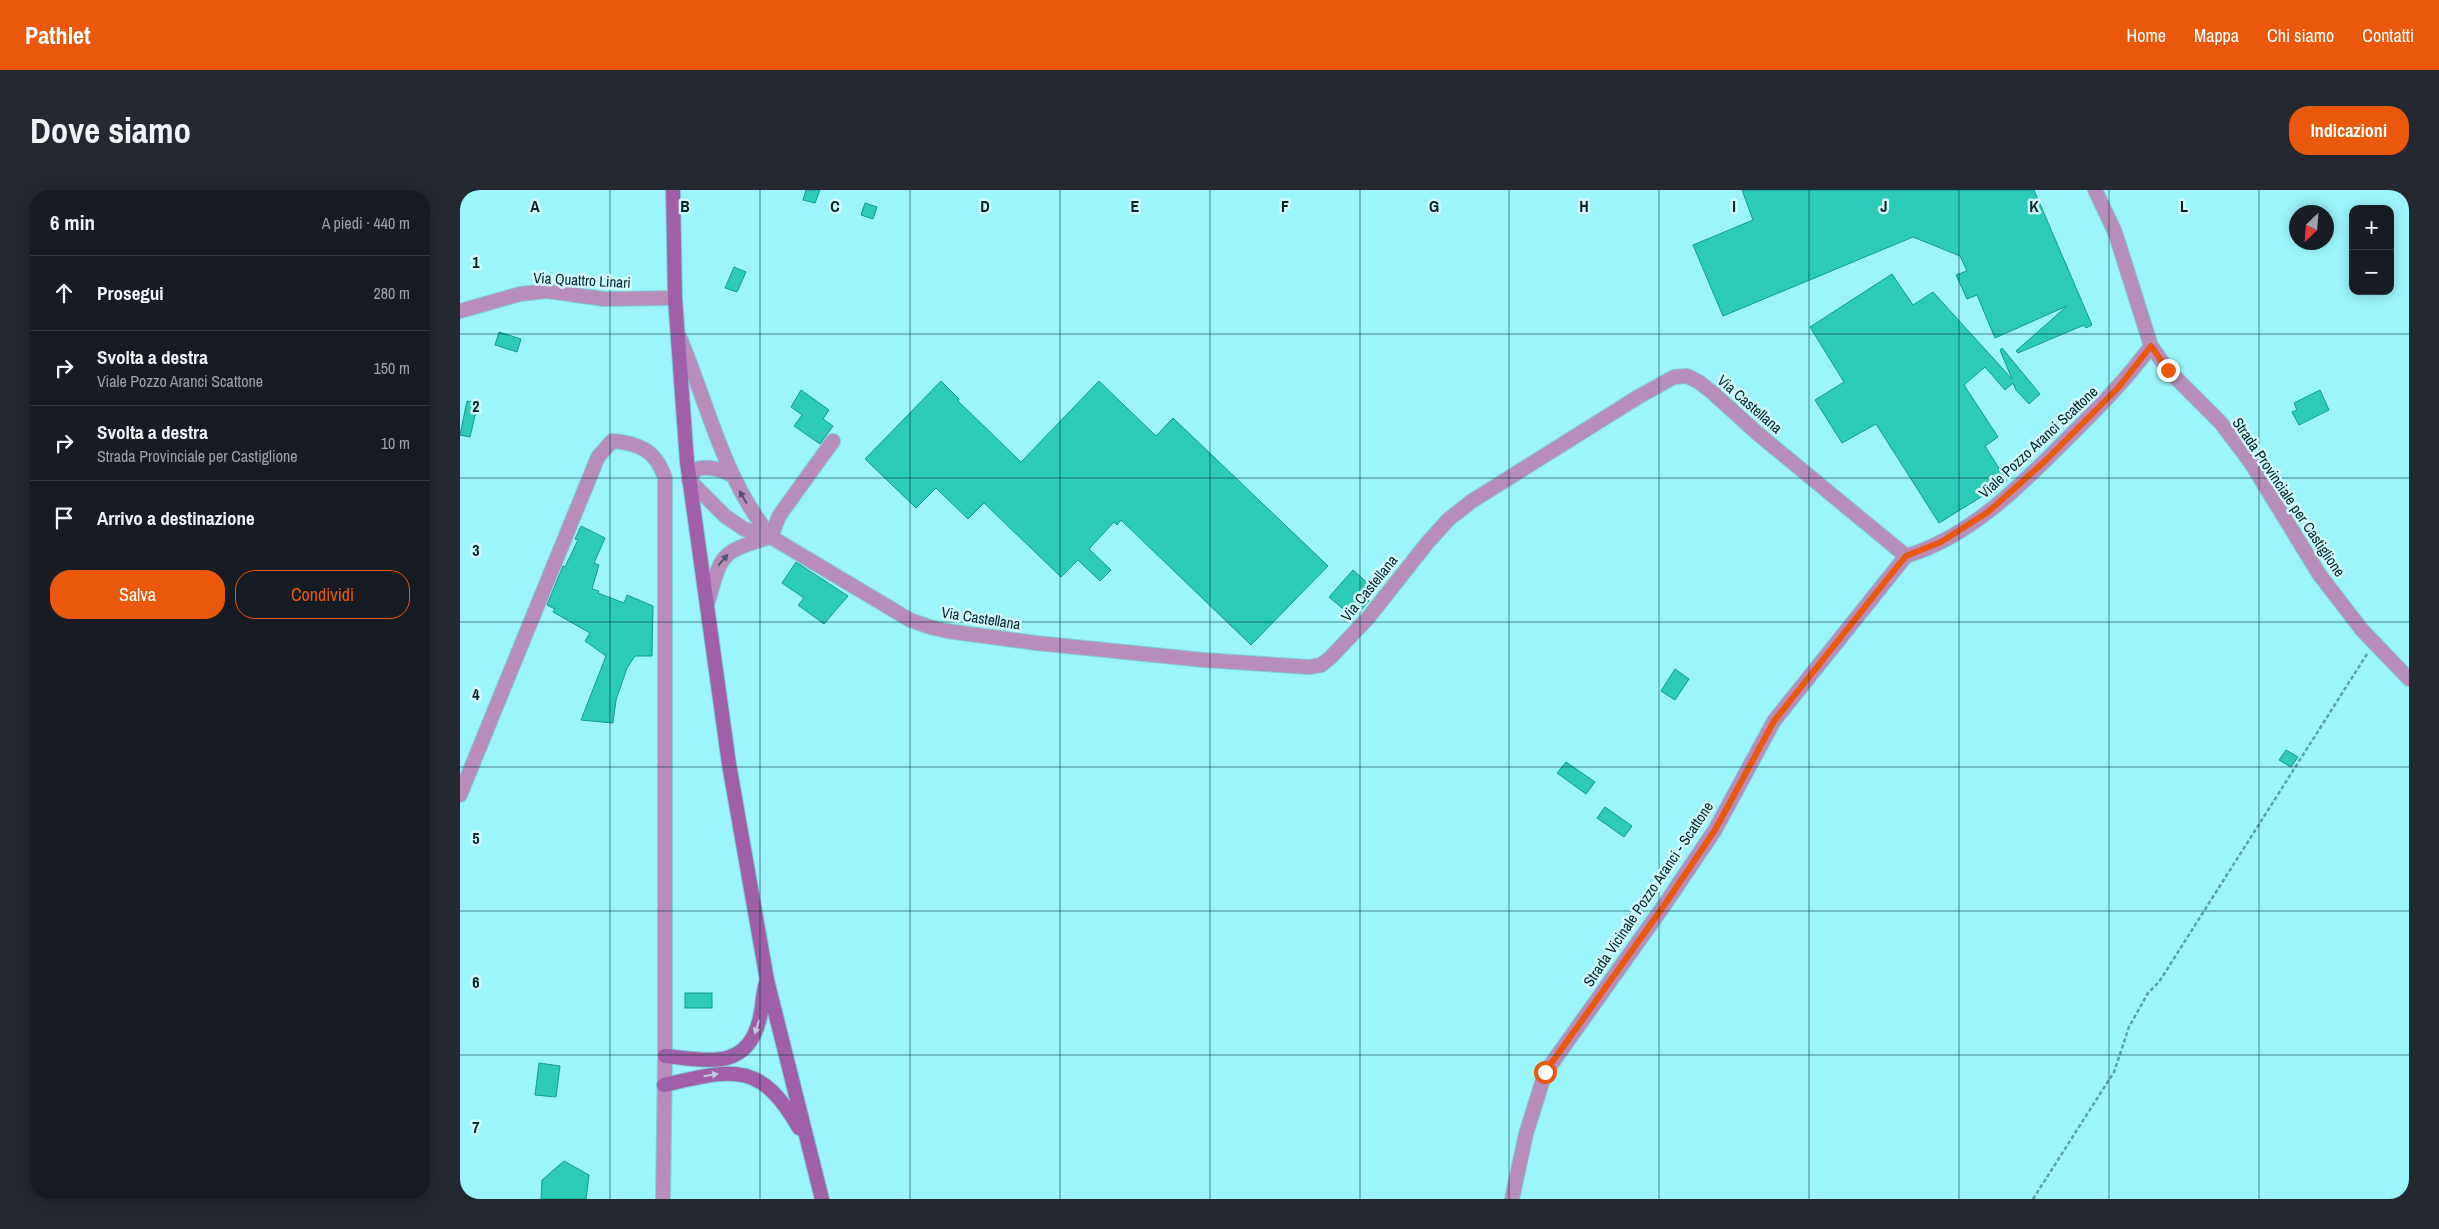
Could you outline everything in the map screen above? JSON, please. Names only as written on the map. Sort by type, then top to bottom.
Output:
[{"type":"main road","points":[[673,190],[675,298],[689,480],[729,764],[767,980],[822,1199]]},
{"type":"main road","points":[[665,1056],[719,1060],[737,1055],[746,1049],[753,1041],[760,1019],[767,980]]},
{"type":"main road","points":[[664,1085],[730,1072],[755,1078],[776,1094],[806,1140]]},
{"type":"street","name":"Strada Provinciale per Castiglione","points":[[2095,190],[2115,232],[2151,346],[2168,370],[2221,423],[2251,464],[2319,574],[2374,643],[2409,679]]},
{"type":"street","name":"Via Quattro Linari","points":[[460,311],[520,294],[547,291],[604,299],[675,298]]},
{"type":"street","name":"Via Castellana","points":[[678,335],[697,377],[732,475],[758,521],[770,537]]},
{"type":"street","name":"Viale Pozzo Aranci Scattone","points":[[1906,556],[1941,542],[1988,512],[2044,462],[2118,388],[2151,346]]},
{"type":"street","name":"Via Castellana","points":[[689,480],[725,516],[744,529],[770,537],[910,620],[947,631],[1204,660],[1309,667],[1321,665],[1330,658],[1368,618],[1428,542],[1450,519],[1472,501],[1638,397],[1674,377],[1687,376],[1713,393],[1906,556]]},
{"type":"street","points":[[460,795],[598,457],[612,440],[627,442],[648,451],[660,462],[665,478],[665,1056],[663,1199]]},
{"type":"street","points":[[707,605],[720,561],[742,544],[770,537],[779,516],[833,441]]},
{"type":"street","points":[[689,480],[696,469],[707,467],[720,469],[732,475]]},
{"type":"street","name":"Strada Vicinale Pozzo Aranci - Scattone","points":[[1512,1199],[1526,1134],[1545,1072],[1663,907],[1715,830],[1774,721],[1906,556]]},
{"type":"path","points":[[2033,1199],[2114,1072],[2129,1027],[2148,993],[2159,982],[2374,643]]},
{"type":"building","points":[[806,190],[820,190],[815,203],[803,200]]},
{"type":"building","points":[[1742,190],[2034,190],[2092,325],[2086,328],[2084,325],[2018,353],[2016,351],[2067,306],[1995,338],[1977,295],[1967,299],[1956,275],[1967,271],[1960,256],[1913,237],[1723,316],[1693,245],[1753,220]]},
{"type":"building","points":[[865,203],[877,207],[873,219],[861,215]]},
{"type":"building","points":[[734,267],[746,272],[737,292],[725,288]]},
{"type":"building","points":[[1892,274],[1913,305],[1933,292],[2012,379],[2000,350],[2002,348],[2040,394],[2029,404],[2016,390],[2013,383],[2005,390],[1985,367],[1964,385],[1998,437],[1985,446],[2007,481],[1939,523],[1876,424],[1842,443],[1815,400],[1844,382],[1810,327]]},
{"type":"building","points":[[499,332],[521,339],[517,352],[495,345]]},
{"type":"building","points":[[941,381],[959,399],[958,401],[1021,462],[1099,381],[1156,436],[1173,418],[1328,566],[1251,645],[1121,520],[1117,525],[1114,522],[1089,549],[1111,570],[1100,581],[1078,560],[1061,577],[984,503],[968,519],[936,488],[916,508],[865,459]]},
{"type":"building","points":[[801,390],[829,410],[823,419],[833,426],[820,444],[794,426],[802,415],[791,407]]},
{"type":"building","points":[[2320,390],[2329,410],[2299,425],[2292,412],[2297,410],[2294,403]]},
{"type":"building","points":[[467,401],[478,403],[470,437],[460,435]]},
{"type":"building","points":[[581,526],[605,538],[594,563],[599,565],[592,589],[624,603],[627,595],[653,606],[652,656],[635,656],[627,668],[616,700],[613,723],[581,720],[606,656],[585,641],[590,633],[553,612],[555,609],[547,605],[563,566],[565,567],[578,540],[575,539]]},
{"type":"building","points":[[796,562],[848,596],[824,624],[798,605],[804,598],[782,583]]},
{"type":"building","points":[[1353,570],[1371,586],[1363,596],[1369,601],[1354,618],[1329,597]]},
{"type":"building","points":[[1675,669],[1689,679],[1675,700],[1661,691]]},
{"type":"building","points":[[2286,750],[2298,757],[2291,767],[2279,760]]},
{"type":"building","points":[[1566,762],[1595,782],[1586,794],[1557,773]]},
{"type":"building","points":[[1605,807],[1632,826],[1624,837],[1597,818]]},
{"type":"building","points":[[685,993],[712,993],[712,1008],[685,1008]]},
{"type":"building","points":[[539,1063],[560,1066],[556,1097],[535,1095]]},
{"type":"building","points":[[564,1161],[589,1175],[586,1199],[541,1199],[542,1180]]},
{"type":"route","points":[[1545,1072],[1663,907],[1715,830],[1774,721],[1799,687],[1906,556],[1941,542],[1988,512],[2044,462],[2118,388],[2151,346],[2168,370]]}]
